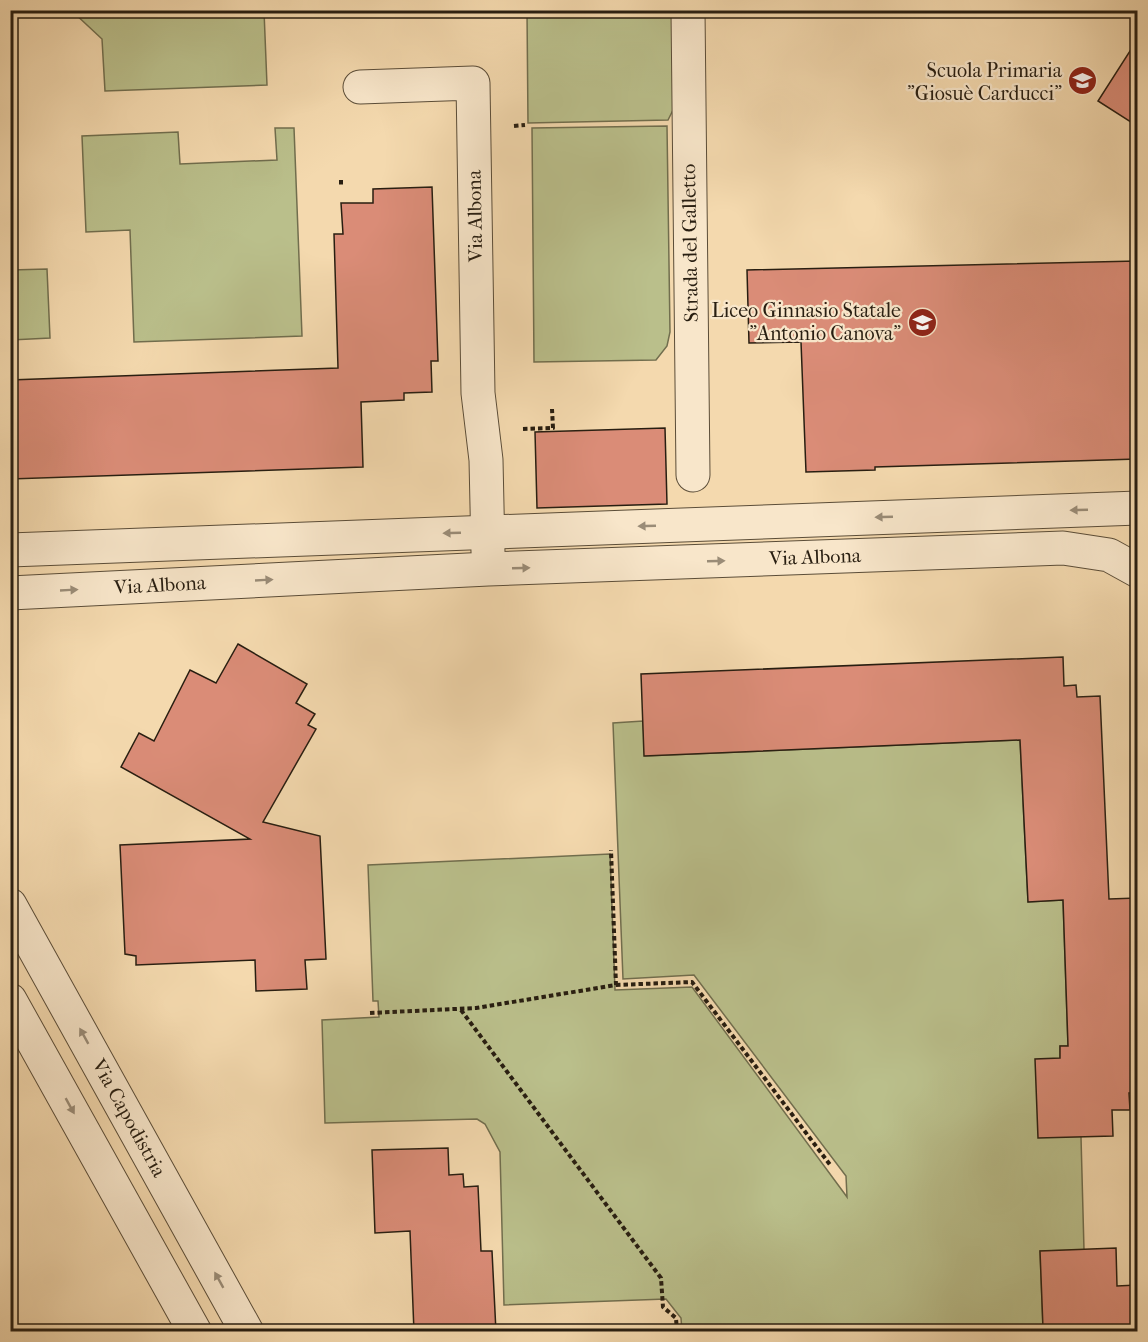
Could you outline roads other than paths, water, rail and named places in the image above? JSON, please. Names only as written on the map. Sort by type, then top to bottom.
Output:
[{"type":"street","name":"Strada del Galletto","points":[[688,10],[693,475]]},
{"type":"street","name":"Via Albona","points":[[360,87],[473,83],[478,393],[483,431],[488,569]]},
{"type":"street","name":"Via Albona","points":[[10,550],[1137,508]]},
{"type":"street","name":"Via Albona","points":[[10,593],[488,569],[1063,548],[1109,555],[1137,571]]},
{"type":"street","name":"Via Capodistria","points":[[10,905],[248,1332]]},
{"type":"street","points":[[10,1000],[195,1332]]},
{"type":"place","name":"Scuola Primaria \"Giosuè Carducci\"","points":[[1083,81]]},
{"type":"place","name":"Liceo Ginnasio Statale \"Antonio Canova\"","points":[[922,322]]}]
